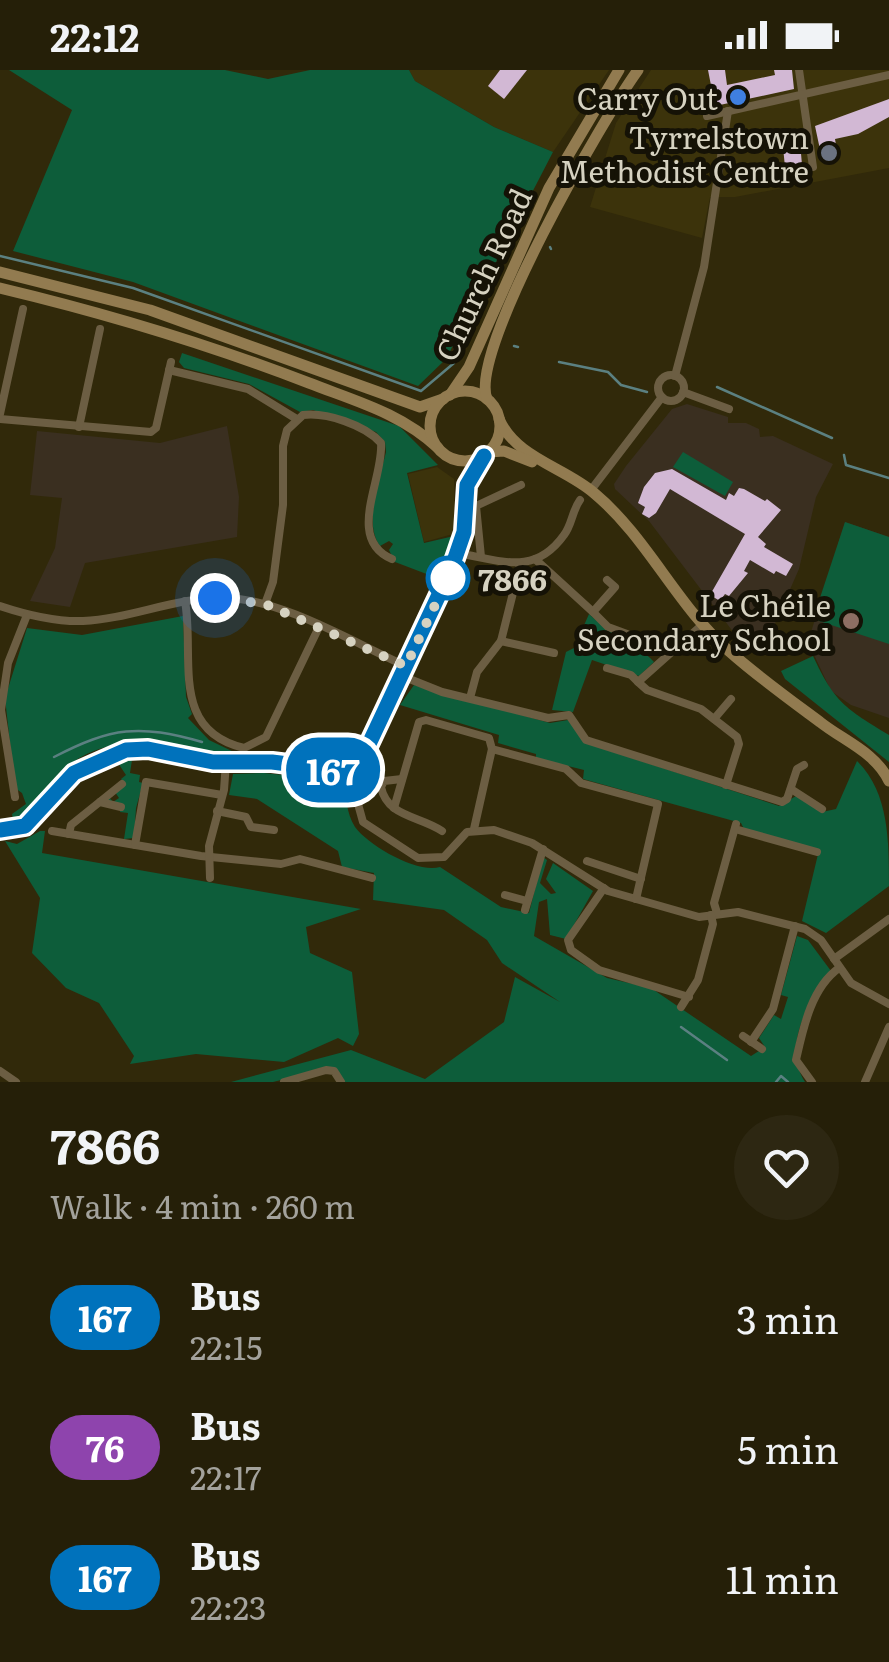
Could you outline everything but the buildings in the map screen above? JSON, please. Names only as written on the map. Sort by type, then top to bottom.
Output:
[{"type":"main road","name":"Church Road","points":[[447,397],[469,368],[549,188],[618,70]]},
{"type":"main road","name":"Church Road","points":[[487,399],[484,376],[516,293],[589,148],[638,70]]},
{"type":"main road","points":[[0,272],[150,310],[420,407],[469,392],[487,399],[518,446],[591,490],[644,545],[702,625],[728,650],[872,758],[889,781]]},
{"type":"main road","points":[[0,288],[74,306],[270,368],[406,421],[462,469],[467,485],[464,532],[457,554],[366,755],[348,768],[226,762],[148,749],[122,751],[74,773],[25,826],[0,830]]},
{"type":"main road","points":[[438,448],[432,438],[431,417],[447,397]]},
{"type":"main road","points":[[467,485],[500,431],[499,419]]},
{"type":"main road","points":[[451,458],[467,461],[504,451],[574,478]]},
{"type":"street","points":[[799,70],[812,167]]},
{"type":"street","points":[[706,116],[889,76]]},
{"type":"street","points":[[675,376],[704,267],[728,111]]},
{"type":"street","points":[[23,309],[25,322],[0,416],[151,432],[156,428],[170,366],[248,388],[295,418],[318,414],[378,438],[382,449],[369,530],[373,545],[392,559]]},
{"type":"street","points":[[78,427],[92,340],[100,329]]},
{"type":"street","points":[[675,376],[683,384],[683,392],[674,400],[662,397],[658,390],[660,381],[675,376]]},
{"type":"street","points":[[683,392],[729,410]]},
{"type":"street","points":[[591,490],[662,397]]},
{"type":"street","points":[[265,604],[281,522],[283,446],[295,418]]},
{"type":"street","points":[[496,484],[498,498]]},
{"type":"street","points":[[481,557],[476,506],[522,485]]},
{"type":"street","points":[[457,554],[520,566],[564,536],[569,516],[580,500]]},
{"type":"street","points":[[381,554],[388,544]]},
{"type":"street","points":[[534,559],[608,627],[628,634]]},
{"type":"street","points":[[470,698],[477,672],[501,641],[520,566]]},
{"type":"street","points":[[593,612],[615,587],[607,580]]},
{"type":"street","points":[[0,606],[27,615],[82,621],[185,601],[232,598],[265,604],[470,698],[548,718],[569,715],[586,740],[782,802],[797,770],[804,765]]},
{"type":"street","points":[[185,601],[190,688],[196,714],[212,734],[244,748],[266,738],[319,627]]},
{"type":"street","points":[[15,797],[0,710],[8,663],[27,615]]},
{"type":"street","points":[[638,682],[702,625]]},
{"type":"street","points":[[501,641],[554,654]]},
{"type":"street","points":[[607,668],[631,675],[647,690],[695,706],[739,741],[726,784]]},
{"type":"street","points":[[714,719],[731,700]]},
{"type":"street","points":[[348,768],[363,822],[418,858],[428,860],[444,856],[474,829],[492,749],[489,738],[422,720],[394,808]]},
{"type":"street","points":[[492,749],[566,770],[580,783],[658,804],[636,899]]},
{"type":"street","points":[[210,878],[209,846],[226,762]]},
{"type":"street","points":[[402,780],[382,784],[384,800],[442,831]]},
{"type":"street","points":[[136,844],[146,782],[222,795]]},
{"type":"street","points":[[70,834],[71,824],[122,784]]},
{"type":"street","points":[[791,789],[822,809]]},
{"type":"street","points":[[100,802],[121,807]]},
{"type":"street","points":[[218,811],[246,818],[251,827],[274,830]]},
{"type":"street","points":[[682,1008],[698,980],[736,826],[817,852]]},
{"type":"street","points":[[474,829],[511,835],[543,849],[604,888],[636,899],[699,917],[738,912],[795,926],[818,937],[862,990],[889,1004]]},
{"type":"street","points":[[52,831],[211,857],[280,864],[300,859],[372,878]]},
{"type":"street","points":[[802,848],[805,835]]},
{"type":"street","points":[[506,895],[526,905],[543,849]]},
{"type":"street","points":[[587,862],[641,879]]},
{"type":"street","points":[[604,888],[568,947],[600,970],[689,997]]},
{"type":"street","points":[[812,1082],[796,1060],[802,1028],[817,996],[837,964],[889,919]]},
{"type":"street","points":[[762,1050],[747,1039],[773,1009],[795,926]]},
{"type":"street","points":[[865,1082],[889,1027]]},
{"type":"street","points":[[284,1082],[326,1070],[334,1072],[341,1082]]},
{"type":"street","points":[[0,1071],[11,1081]]},
{"type":"shaded area","points":[[409,70],[609,70],[553,152],[494,127],[415,81]]},
{"type":"shaded area","points":[[651,70],[889,70],[889,168],[735,197],[710,197],[702,238],[590,207],[616,123]]},
{"type":"shaded area","points":[[687,404],[728,417],[728,423],[746,423],[759,429],[760,437],[773,436],[833,464],[816,497],[799,569],[762,653],[734,633],[649,521],[615,489],[614,484],[626,466],[672,409]]},
{"type":"shaded area","points":[[227,426],[239,497],[237,537],[85,563],[70,607],[30,601],[55,548],[62,498],[30,495],[37,431],[160,443]]},
{"type":"shaded area","points":[[437,467],[454,479],[455,529],[453,534],[424,542],[408,474]]},
{"type":"shaded area","name":"Le Chéile Secondary School","points":[[845,522],[889,537],[889,718],[851,705],[831,691],[808,642]]},
{"type":"green space","points":[[9,70],[225,70],[268,79],[310,70],[409,70],[415,81],[494,127],[553,152],[446,359],[418,386],[133,282],[13,251],[72,110]]},
{"type":"green space","points":[[182,353],[399,426],[438,465],[407,473],[424,543],[454,536],[437,578],[395,562],[389,550],[393,544],[389,541],[380,546],[375,537],[374,500],[386,452],[385,442],[376,432],[313,410],[300,412],[249,384],[184,368],[179,362]]},
{"type":"green space","points":[[683,452],[733,482],[725,496],[673,467]]},
{"type":"green space","points":[[845,522],[889,537],[889,644],[813,619]]},
{"type":"green space","points":[[589,614],[654,662],[639,676],[592,660],[573,712],[552,710],[566,652],[574,648]]},
{"type":"green space","points":[[183,616],[186,697],[192,714],[188,718],[209,740],[238,754],[149,744],[107,747],[86,754],[65,768],[30,813],[14,825],[12,814],[26,804],[15,788],[5,698],[27,628],[82,635]]},
{"type":"green space","points":[[813,656],[843,703],[889,735],[889,762],[785,679],[781,671]]},
{"type":"green space","points":[[414,685],[550,723],[568,720],[586,743],[779,806],[796,796],[822,812],[836,809],[857,761],[868,773],[881,802],[889,886],[826,933],[802,921],[819,850],[744,829],[741,823],[583,779],[584,770],[498,743],[499,735],[400,705]]},
{"type":"green space","points":[[132,760],[130,773],[140,775],[139,782],[143,783],[134,838],[124,839],[128,813],[120,812],[121,806],[106,803],[109,797],[113,802],[119,798],[115,792],[125,784],[121,779],[126,775],[118,763]]},
{"type":"green space","points":[[264,773],[339,781],[352,822],[371,842],[407,862],[440,867],[501,907],[529,913],[543,857],[547,860],[540,883],[551,894],[556,893],[546,879],[553,863],[593,891],[566,939],[550,935],[547,899],[539,902],[534,936],[607,978],[651,988],[751,1056],[765,1047],[759,1038],[774,1015],[781,1019],[788,997],[781,995],[797,936],[808,940],[831,971],[807,1010],[797,1039],[796,1054],[805,1082],[345,1082],[333,1067],[273,1082],[231,1082],[351,1050],[425,1079],[504,1022],[515,977],[560,1002],[502,963],[487,940],[444,910],[373,900],[374,873],[342,867],[338,851],[257,799],[229,795],[233,774]]},
{"type":"green space","points":[[45,831],[42,853],[361,909],[306,927],[310,953],[352,972],[359,1034],[353,1046],[338,1038],[284,1062],[196,1054],[130,1064],[134,1056],[99,1003],[66,988],[32,953],[40,898],[5,841],[17,844]]},
{"type":"waterway","points":[[0,256],[133,288],[421,391],[454,363],[514,231]]},
{"type":"waterway","points":[[514,346],[518,347]]},
{"type":"waterway","points":[[559,362],[608,372],[621,385],[647,392]]},
{"type":"waterway","points":[[717,387],[832,438]]},
{"type":"waterway","points":[[844,455],[846,465],[889,478]]},
{"type":"waterway","points":[[54,757],[93,739],[126,732],[160,733],[202,742]]},
{"type":"waterway","points":[[681,1027],[727,1060]]},
{"type":"waterway","points":[[776,1082],[781,1076],[788,1082]]},
{"type":"bus line","name":"167","points":[[0,830],[16,830],[30,823],[74,773],[126,750],[148,749],[213,762],[272,762],[337,770],[361,761],[452,567],[464,532],[467,485],[484,456]]},
{"type":"place","name":"Carry Out","points":[[738,97]]},
{"type":"place","name":"Tyrrelstown Methodist Centre","points":[[829,153]]},
{"type":"place","name":"7866","points":[[448,578]]},
{"type":"place","name":"Le Chéile Secondary School","points":[[851,621]]},
{"type":"route","points":[[215,598],[265,604],[406,666],[448,578]]}]
